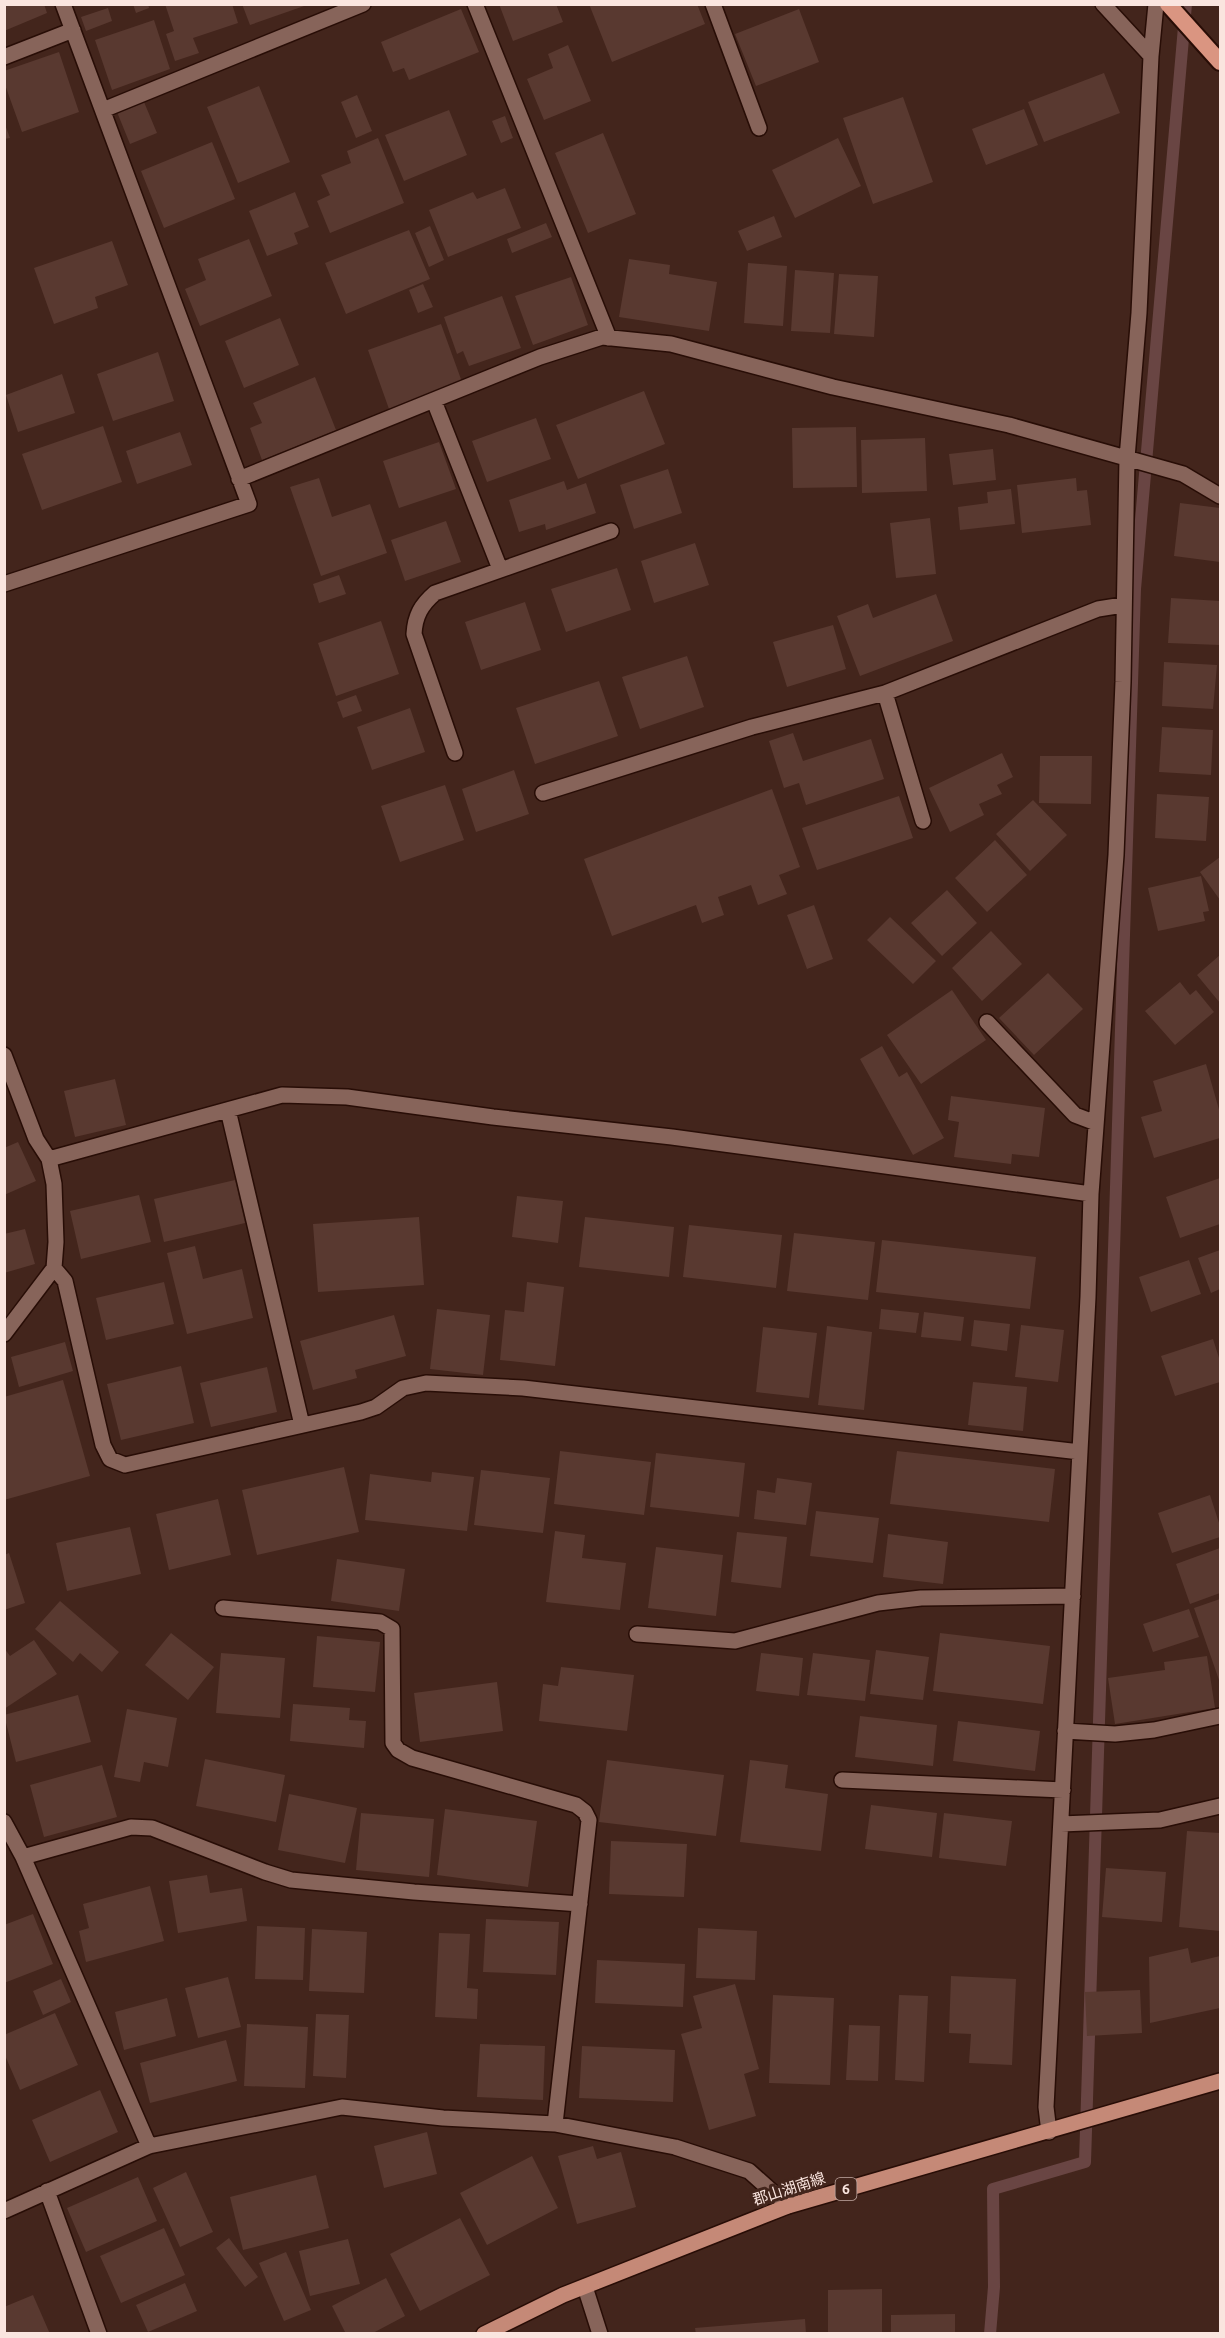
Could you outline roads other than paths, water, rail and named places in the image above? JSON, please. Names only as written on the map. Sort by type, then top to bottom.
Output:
[{"type":"highway","points":[[1168,4],[1221,62]]},
{"type":"main road","name":"郡山湖南線","points":[[484,2334],[563,2295],[788,2206],[1221,2081]]},
{"type":"street","points":[[4,584],[249,504],[63,4]]},
{"type":"street","points":[[104,110],[335,9],[363,4]]},
{"type":"street","points":[[475,4],[609,338]]},
{"type":"street","points":[[713,4],[759,128]]},
{"type":"street","points":[[1103,4],[1151,56]]},
{"type":"street","points":[[1049,2132],[1046,2107],[1091,1194],[1116,855],[1127,458],[1139,313],[1151,56],[1156,4]]},
{"type":"street","points":[[4,57],[73,30]]},
{"type":"street","points":[[239,479],[540,357],[602,337],[671,344],[833,387],[1009,425],[1183,474],[1221,496]]},
{"type":"street","points":[[434,401],[500,569]]},
{"type":"street","points":[[455,753],[414,634],[415,619],[424,602],[435,593],[611,531]]},
{"type":"street","points":[[543,793],[752,727],[885,693],[1098,609],[1123,605]]},
{"type":"street","points":[[885,693],[923,821]]},
{"type":"street","points":[[987,1022],[1075,1115],[1096,1124]]},
{"type":"street","points":[[4,1055],[36,1139],[50,1159],[54,1184],[56,1242],[54,1268],[4,1334]]},
{"type":"street","points":[[50,1159],[282,1095],[347,1097],[493,1117],[672,1137],[1091,1194]]},
{"type":"street","points":[[228,1110],[302,1425]]},
{"type":"street","points":[[54,1268],[65,1281],[103,1445],[110,1459],[125,1465],[376,1407],[403,1388],[426,1383],[523,1389],[1080,1452]]},
{"type":"street","points":[[637,1634],[735,1641],[878,1603],[921,1598],[1072,1596]]},
{"type":"street","points":[[223,1608],[380,1622],[392,1629],[393,1743],[398,1750],[412,1758],[576,1805],[585,1812],[589,1820],[555,2124]]},
{"type":"street","points":[[1065,1731],[1115,1734],[1154,1730],[1221,1716]]},
{"type":"street","points":[[842,1780],[1063,1790]]},
{"type":"street","points":[[1061,1824],[1160,1820],[1221,1806]]},
{"type":"street","points":[[4,1822],[23,1857],[148,2146]]},
{"type":"street","points":[[23,1857],[131,1827],[144,1827],[291,1880],[580,1904]]},
{"type":"street","points":[[4,2211],[148,2146],[342,2107],[443,2118],[555,2124],[675,2147],[749,2171],[788,2206]]},
{"type":"street","points":[[47,2191],[99,2334]]},
{"type":"street","points":[[585,2287],[600,2334]]},
{"type":"waterway","points":[[990,2334],[994,2287],[993,2189],[1085,2162],[1135,589],[1186,4]]}]
